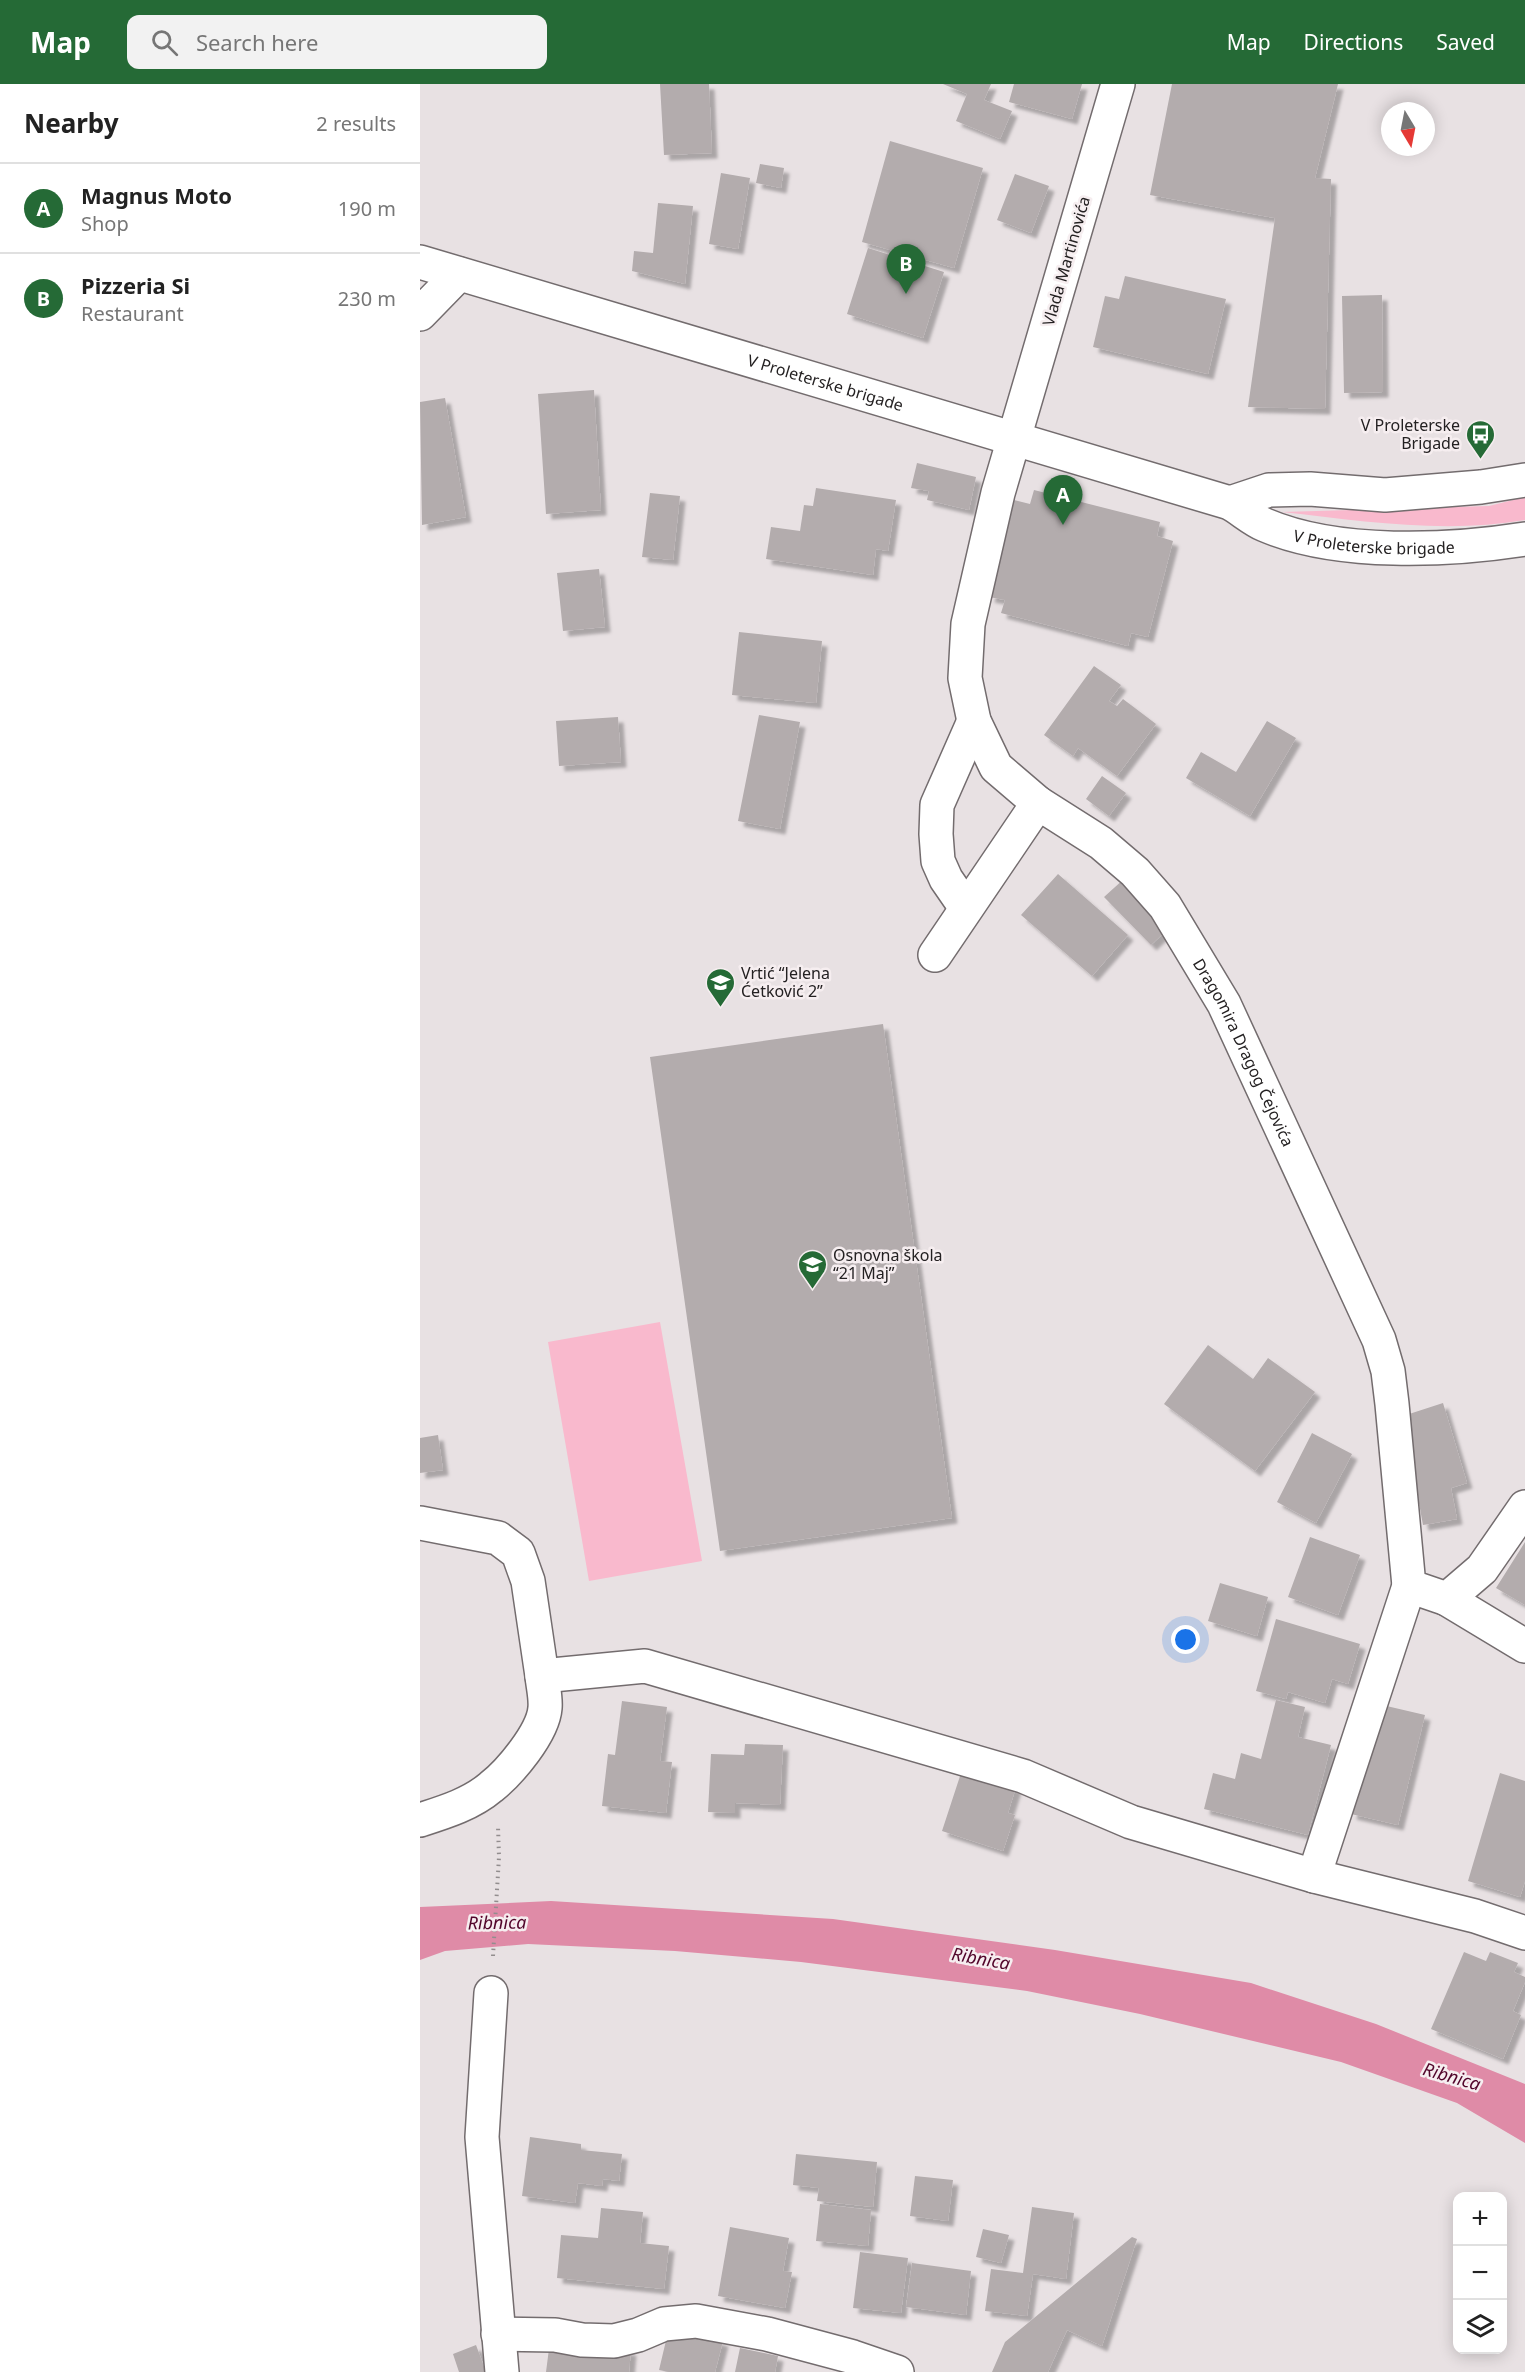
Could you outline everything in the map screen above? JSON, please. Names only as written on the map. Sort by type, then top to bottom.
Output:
[{"type":"street","name":"Vlada Martinovića","points":[[1014,439],[1118,84]]},
{"type":"street","name":"V Proleterske brigade","points":[[420,262],[1230,503],[1264,525],[1307,539],[1386,548],[1490,544],[1525,539]]},
{"type":"street","points":[[420,314],[459,274]]},
{"type":"street","name":"Dragomira Dragog Čejovića","points":[[1014,439],[998,493],[968,624],[965,678],[974,721],[996,767],[1038,803],[1101,843],[1135,872],[1165,906],[1224,1004],[1379,1340],[1388,1371],[1391,1393],[1409,1586]]},
{"type":"street","points":[[1230,503],[1269,490],[1310,489],[1384,495],[1481,487],[1525,480]]},
{"type":"street","points":[[966,908],[946,879],[939,861],[936,834],[937,805],[974,721]]},
{"type":"street","points":[[935,955],[1038,803]]},
{"type":"street","points":[[1447,1599],[1482,1569],[1525,1507]]},
{"type":"street","points":[[420,1523],[498,1538],[518,1553],[528,1581],[545,1709],[540,1727],[529,1746],[492,1787],[461,1805],[420,1820]]},
{"type":"street","points":[[1314,1876],[1409,1586],[1447,1599],[1525,1646]]},
{"type":"street","points":[[542,1676],[645,1666],[1023,1776],[1131,1822],[1314,1876],[1475,1916],[1525,1933]]},
{"type":"street","points":[[491,1993],[482,2137],[502,2372]]},
{"type":"street","points":[[498,2334],[614,2341],[638,2335],[664,2324],[696,2321],[767,2334],[853,2357],[897,2372]]},
{"type":"path","points":[[491,1993],[499,1857]]},
{"type":"shaded area","points":[[1525,497],[1525,520],[1465,526],[1404,525],[1282,512],[1489,506]]},
{"type":"shaded area","points":[[660,1322],[702,1561],[589,1581],[548,1342]]},
{"type":"water","name":"Ribnica","points":[[551,1901],[833,1919],[1055,1950],[1251,1983],[1376,2024],[1525,2084],[1525,2143],[1457,2103],[1341,2062],[1140,2014],[1027,1991],[801,1962],[675,1951],[528,1944],[445,1951],[420,1960],[420,1907]]},
{"type":"building","points":[[660,84],[709,84],[712,153],[664,155]]},
{"type":"building","points":[[943,84],[991,84],[984,100],[1012,111],[1000,139],[956,121],[967,94]]},
{"type":"building","points":[[1014,84],[1082,84],[1072,119],[1009,102]]},
{"type":"building","points":[[1172,84],[1338,84],[1315,178],[1331,179],[1325,409],[1248,407],[1275,218],[1150,195]]},
{"type":"building","points":[[890,141],[983,168],[954,268],[862,242]]},
{"type":"building","points":[[760,164],[784,168],[781,188],[756,183]]},
{"type":"building","points":[[721,173],[750,178],[738,249],[709,244]]},
{"type":"building","points":[[1015,174],[1049,186],[1031,233],[997,220]]},
{"type":"building","points":[[658,203],[693,206],[685,284],[632,271],[634,251],[653,253]]},
{"type":"building","points":[[868,248],[944,272],[923,338],[847,314]]},
{"type":"building","points":[[1125,276],[1226,299],[1208,374],[1093,347],[1105,296],[1119,299]]},
{"type":"building","points":[[1382,295],[1383,392],[1344,393],[1342,296]]},
{"type":"building","points":[[594,390],[601,510],[546,514],[538,394]]},
{"type":"building","points":[[445,398],[466,517],[422,525],[420,402]]},
{"type":"building","points":[[917,463],[976,477],[969,510],[927,500],[929,491],[911,488]]},
{"type":"building","points":[[816,488],[896,500],[888,551],[876,549],[873,575],[766,559],[771,527],[800,531],[804,505],[813,506]]},
{"type":"building","points":[[1034,490],[1160,522],[1157,536],[1173,541],[1148,637],[1131,633],[1128,646],[1001,613],[1005,600],[989,597],[1014,500],[1030,504]]},
{"type":"building","points":[[650,493],[680,496],[673,560],[642,557]]},
{"type":"building","points":[[599,569],[605,627],[563,631],[557,573]]},
{"type":"building","points":[[739,632],[822,641],[816,703],[732,695]]},
{"type":"building","points":[[1094,666],[1121,685],[1109,701],[1117,706],[1123,699],[1156,724],[1117,776],[1078,748],[1073,756],[1044,735]]},
{"type":"building","points":[[759,715],[800,722],[780,829],[738,821]]},
{"type":"building","points":[[618,717],[621,762],[559,766],[556,721]]},
{"type":"building","points":[[1267,721],[1296,738],[1250,816],[1186,778],[1201,752],[1236,772]]},
{"type":"building","points":[[1102,776],[1126,793],[1109,816],[1086,799]]},
{"type":"building","points":[[1058,874],[1128,935],[1092,976],[1021,915]]},
{"type":"building","points":[[1125,878],[1171,926],[1151,945],[1104,897]]},
{"type":"building","points":[[883,1024],[952,1518],[720,1551],[650,1057]]},
{"type":"building","points":[[1208,1345],[1253,1379],[1268,1358],[1315,1392],[1255,1471],[1164,1404]]},
{"type":"building","points":[[1443,1403],[1467,1483],[1451,1488],[1457,1519],[1423,1525],[1403,1416]]},
{"type":"building","points":[[1312,1433],[1352,1454],[1316,1523],[1277,1502]]},
{"type":"building","points":[[438,1435],[443,1470],[420,1473],[420,1438]]},
{"type":"building","points":[[1310,1537],[1360,1555],[1338,1615],[1288,1597]]},
{"type":"building","points":[[1525,1542],[1525,1605],[1496,1588]]},
{"type":"building","points":[[1220,1583],[1268,1597],[1257,1636],[1208,1621]]},
{"type":"building","points":[[1276,1619],[1360,1644],[1348,1684],[1332,1679],[1325,1703],[1288,1692],[1286,1699],[1256,1691]]},
{"type":"building","points":[[1276,1700],[1305,1707],[1298,1737],[1331,1745],[1308,1835],[1204,1809],[1213,1773],[1235,1779],[1241,1753],[1261,1759]]},
{"type":"building","points":[[622,1701],[667,1707],[660,1761],[672,1762],[666,1813],[602,1806],[608,1754],[615,1755]]},
{"type":"building","points":[[1378,1704],[1425,1715],[1398,1825],[1351,1814]]},
{"type":"building","points":[[745,1744],[783,1745],[780,1805],[735,1803],[735,1813],[708,1812],[711,1754],[744,1755]]},
{"type":"building","points":[[962,1770],[1016,1787],[1008,1813],[1015,1815],[1003,1851],[942,1831]]},
{"type":"building","points":[[1500,1773],[1525,1781],[1525,1881],[1520,1897],[1468,1881]]},
{"type":"building","points":[[1464,1952],[1486,1961],[1490,1952],[1518,1963],[1514,1972],[1525,1977],[1513,2011],[1521,2015],[1503,2059],[1431,2029]]},
{"type":"building","points":[[530,2137],[581,2144],[581,2150],[622,2154],[619,2181],[603,2179],[602,2186],[578,2183],[575,2203],[522,2196]]},
{"type":"building","points":[[796,2154],[877,2162],[873,2207],[817,2201],[819,2188],[793,2185]]},
{"type":"building","points":[[915,2176],[953,2180],[948,2221],[910,2216]]},
{"type":"building","points":[[820,2204],[871,2210],[868,2246],[816,2241]]},
{"type":"building","points":[[1032,2207],[1074,2213],[1066,2279],[1033,2274],[1027,2316],[985,2311],[991,2269],[1023,2273]]},
{"type":"building","points":[[601,2208],[643,2212],[640,2243],[669,2246],[664,2289],[557,2278],[561,2235],[598,2238]]},
{"type":"building","points":[[730,2227],[789,2238],[783,2271],[792,2272],[785,2308],[718,2296]]},
{"type":"building","points":[[983,2229],[1009,2235],[1001,2263],[976,2257]]},
{"type":"building","points":[[1132,2237],[1137,2239],[1102,2346],[1067,2330],[1048,2372],[992,2372],[1005,2342]]},
{"type":"building","points":[[860,2252],[908,2258],[901,2313],[853,2308]]},
{"type":"building","points":[[912,2263],[971,2271],[966,2315],[906,2307]]},
{"type":"building","points":[[669,2328],[723,2341],[715,2372],[659,2370]]},
{"type":"building","points":[[550,2341],[631,2350],[629,2372],[546,2372]]},
{"type":"building","points":[[476,2345],[486,2372],[459,2372],[453,2354]]},
{"type":"building","points":[[740,2348],[778,2356],[775,2372],[735,2372]]},
{"type":"place","name":"Pizzeria Si","points":[[906,294]]},
{"type":"place","name":"V Proleterske Brigade","points":[[1481,460]]},
{"type":"place","name":"Magnus Moto","points":[[1063,525]]},
{"type":"place","name":"Vrtić “Jelena Ćetković 2”","points":[[720,1008]]},
{"type":"place","name":"Osnovna škola “21 Maj”","points":[[812,1290]]}]
